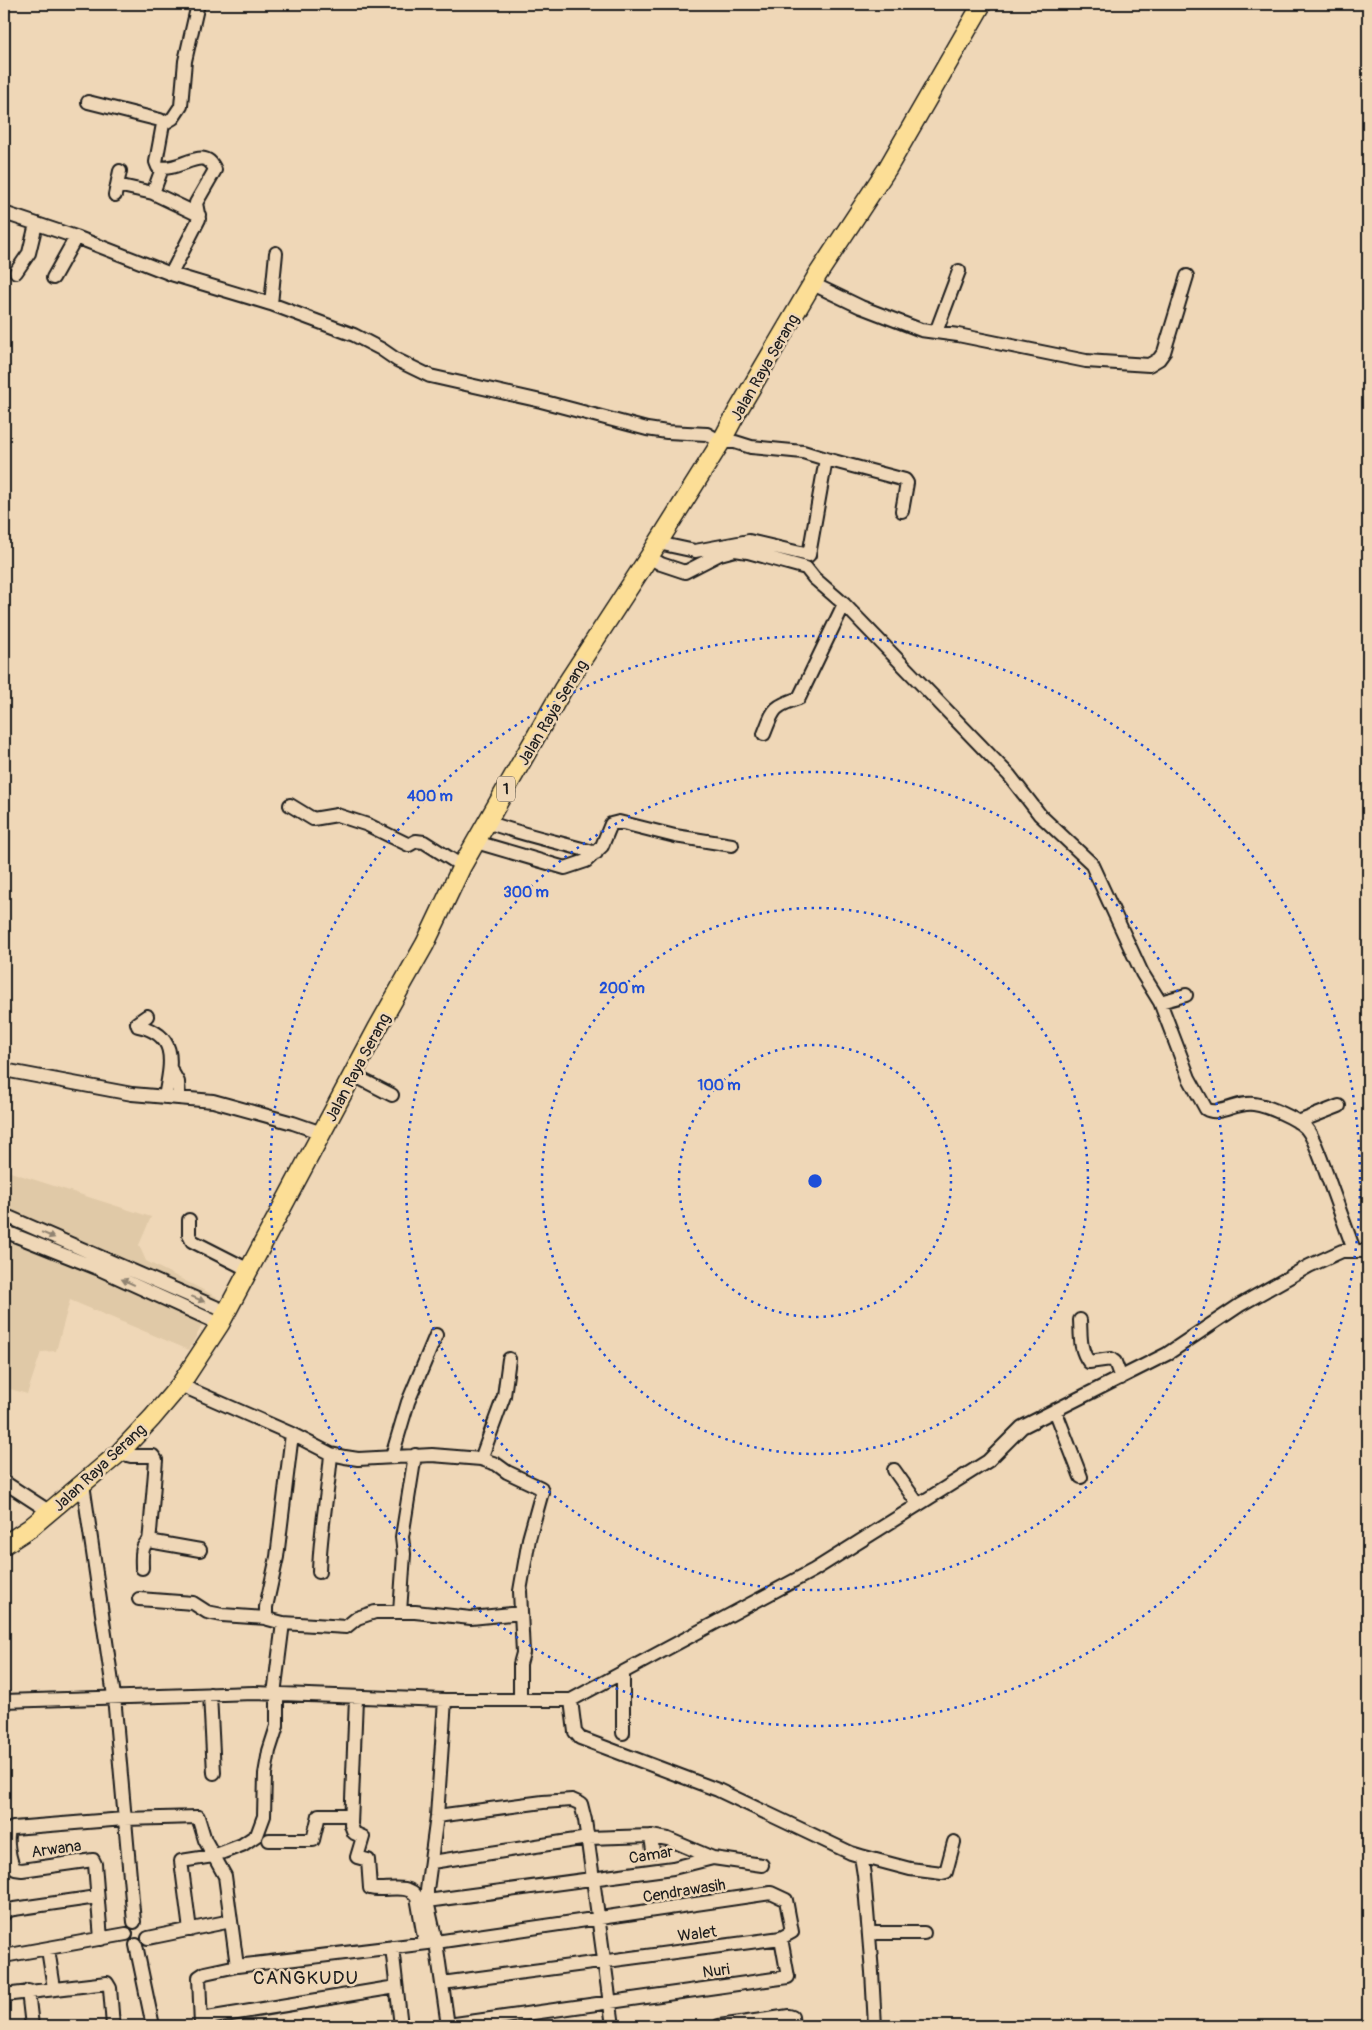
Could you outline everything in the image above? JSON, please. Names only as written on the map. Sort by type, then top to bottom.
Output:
[{"type":"highway","name":"Jalan Raya Serang","points":[[4,1545],[50,1512],[119,1453],[180,1386],[224,1318],[425,944],[462,866],[563,689],[721,442],[813,284],[887,169],[982,4]]},
{"type":"street","points":[[171,274],[200,215],[196,203],[215,170],[213,164],[205,158],[199,158],[167,170],[158,167],[156,162],[163,124],[173,118],[180,106],[185,61],[198,4]]},
{"type":"street","points":[[88,102],[160,120],[163,124]]},
{"type":"street","points":[[120,171],[116,190],[153,193],[200,215]]},
{"type":"street","points":[[153,193],[160,174]]},
{"type":"street","points":[[4,212],[76,237],[171,274],[271,304],[354,335],[430,376],[541,401],[647,429],[707,434],[721,442],[735,442],[751,447],[803,452],[905,480],[902,511]]},
{"type":"street","points":[[16,272],[29,253],[36,224]]},
{"type":"street","points":[[53,278],[76,237]]},
{"type":"street","points":[[271,304],[276,253]]},
{"type":"street","points":[[936,332],[959,270]]},
{"type":"street","points":[[813,284],[861,307],[908,326],[1086,362],[1150,364],[1160,359],[1164,352],[1187,276]]},
{"type":"street","points":[[653,550],[694,551],[749,542],[809,555],[826,459]]},
{"type":"street","points":[[653,550],[661,564],[685,572],[720,554],[734,550],[777,559],[806,568],[814,578],[844,604],[1009,775],[1040,815],[1091,863],[1142,973],[1160,1002],[1189,1078],[1206,1109],[1215,1112],[1232,1106],[1251,1104],[1272,1110],[1298,1122],[1309,1132],[1354,1250]]},
{"type":"street","points":[[764,734],[774,710],[780,704],[799,698],[844,604]]},
{"type":"street","points":[[290,805],[313,819],[337,815],[368,826],[405,844],[411,844],[416,841],[424,842],[462,866]]},
{"type":"street","points":[[487,822],[524,835],[541,837],[596,853]]},
{"type":"street","points":[[476,842],[565,868],[586,862],[602,846],[611,824],[619,822],[675,836],[732,846]]},
{"type":"street","points":[[1160,1002],[1186,995]]},
{"type":"street","points":[[147,1016],[136,1023],[138,1026],[151,1029],[165,1040],[169,1049],[170,1068],[165,1097]]},
{"type":"street","points":[[170,1068],[178,1082],[179,1098]]},
{"type":"street","points":[[4,1070],[132,1094],[213,1101],[293,1122],[322,1133]]},
{"type":"street","points":[[353,1075],[392,1094]]},
{"type":"street","points":[[1298,1122],[1339,1106]]},
{"type":"street","points":[[4,1215],[224,1318]]},
{"type":"street","points":[[189,1220],[189,1235],[192,1241],[249,1270]]},
{"type":"street","points":[[4,1231],[224,1318]]},
{"type":"street","points":[[4,1701],[210,1694],[276,1694],[445,1700],[571,1700],[623,1674],[814,1570],[988,1461],[1022,1427],[1167,1354],[1240,1305],[1309,1266],[1342,1251],[1368,1252]]},
{"type":"street","points":[[1080,1320],[1081,1343],[1089,1362],[1110,1359],[1114,1362],[1121,1378]]},
{"type":"street","points":[[392,1456],[408,1402],[436,1335]]},
{"type":"street","points":[[481,1459],[504,1396],[509,1359]]},
{"type":"street","points":[[180,1386],[292,1434],[331,1454],[358,1459],[415,1455],[481,1459],[496,1464],[507,1472],[541,1488],[542,1492],[523,1569],[520,1590],[523,1654],[520,1664],[520,1700]]},
{"type":"street","points":[[1055,1410],[1081,1477]]},
{"type":"street","points":[[266,1618],[266,1607],[277,1557],[292,1434]]},
{"type":"street","points":[[119,1453],[131,1456],[153,1456],[156,1460],[149,1541]]},
{"type":"street","points":[[318,1572],[331,1454]]},
{"type":"street","points":[[400,1612],[404,1554],[402,1537],[415,1455]]},
{"type":"street","points":[[894,1470],[918,1504]]},
{"type":"street","points":[[4,1482],[50,1512]]},
{"type":"street","points":[[83,1484],[114,1696],[134,1922]]},
{"type":"street","points":[[142,1568],[142,1548],[149,1541],[200,1550]]},
{"type":"street","points":[[139,1599],[192,1604],[207,1612],[266,1618],[283,1623],[346,1626],[364,1615],[374,1612],[400,1612],[470,1618],[521,1613]]},
{"type":"street","points":[[190,1930],[181,1861],[213,1856],[242,1845],[257,1835],[260,1830],[264,1816],[265,1774],[269,1751],[277,1726],[276,1694],[283,1623]]},
{"type":"street","points":[[623,1674],[623,1733]]},
{"type":"street","points":[[210,1694],[214,1773]]},
{"type":"street","points":[[356,1698],[352,1815],[353,1832],[363,1837],[357,1857],[368,1860],[370,1888],[407,1889],[414,1892],[417,1897],[442,1983],[448,2026],[610,2001]]},
{"type":"street","points":[[430,1943],[427,1901],[437,1816],[445,1700]]},
{"type":"street","points":[[571,1700],[575,1732],[588,1742],[718,1790],[850,1853],[910,1869],[942,1873],[946,1872],[954,1842]]},
{"type":"street","points":[[437,1816],[543,1802],[572,1800],[581,1804],[588,1838],[613,2026]]},
{"type":"street","points":[[270,1840],[313,1840],[319,1814],[352,1815]]},
{"type":"street","points":[[124,1819],[198,1817],[205,1840],[225,1876],[237,1966]]},
{"type":"street","name":"Arwana","points":[[102,1939],[95,1864],[93,1860],[22,1870],[16,1869],[12,1864],[7,1835],[9,1830],[13,1828],[124,1819]]},
{"type":"street","points":[[432,1862],[588,1838],[650,1836],[668,1839],[714,1858],[762,1865]]},
{"type":"street","points":[[650,1836],[653,1851]]},
{"type":"street","points":[[861,1856],[869,1933],[875,2026]]},
{"type":"street","name":"Camar","points":[[427,1901],[673,1868],[714,1858]]},
{"type":"street","name":"Cendrawasih","points":[[201,2023],[199,1977],[205,1973],[237,1966],[430,1943],[775,1894],[786,1900],[786,1935]]},
{"type":"street","points":[[4,1914],[6,1911],[14,1909],[97,1897]]},
{"type":"street","points":[[148,1938],[231,1921]]},
{"type":"street","points":[[134,1922],[141,1922],[149,1931],[145,1942],[136,1945],[129,1941],[126,1934],[128,1927],[134,1922]]},
{"type":"street","points":[[869,1933],[924,1933]]},
{"type":"street","points":[[4,1956],[126,1934]]},
{"type":"street","name":"Walet","points":[[442,1983],[786,1935]]},
{"type":"street","name":"Nuri","points":[[610,2001],[788,1977],[786,1935]]},
{"type":"street","points":[[136,1945],[153,2026]]},
{"type":"street","points":[[392,1947],[401,2026]]},
{"type":"street","points":[[48,1948],[54,1988]]},
{"type":"street","points":[[4,1995],[107,1983],[110,1988],[113,2026]]},
{"type":"street","points":[[201,2023],[396,1987]]},
{"type":"street","points":[[28,1991],[32,2026]]},
{"type":"street","points":[[719,2026],[789,2016],[792,2017],[793,2026]]},
{"type":"shaded area","points":[[4,1170],[151,1217],[139,1245],[146,1261],[217,1297],[189,1350],[70,1300],[56,1351],[41,1352],[27,1394],[4,1387]]},
{"type":"district","name":"CANGKUDU","points":[[306,1977]]}]
